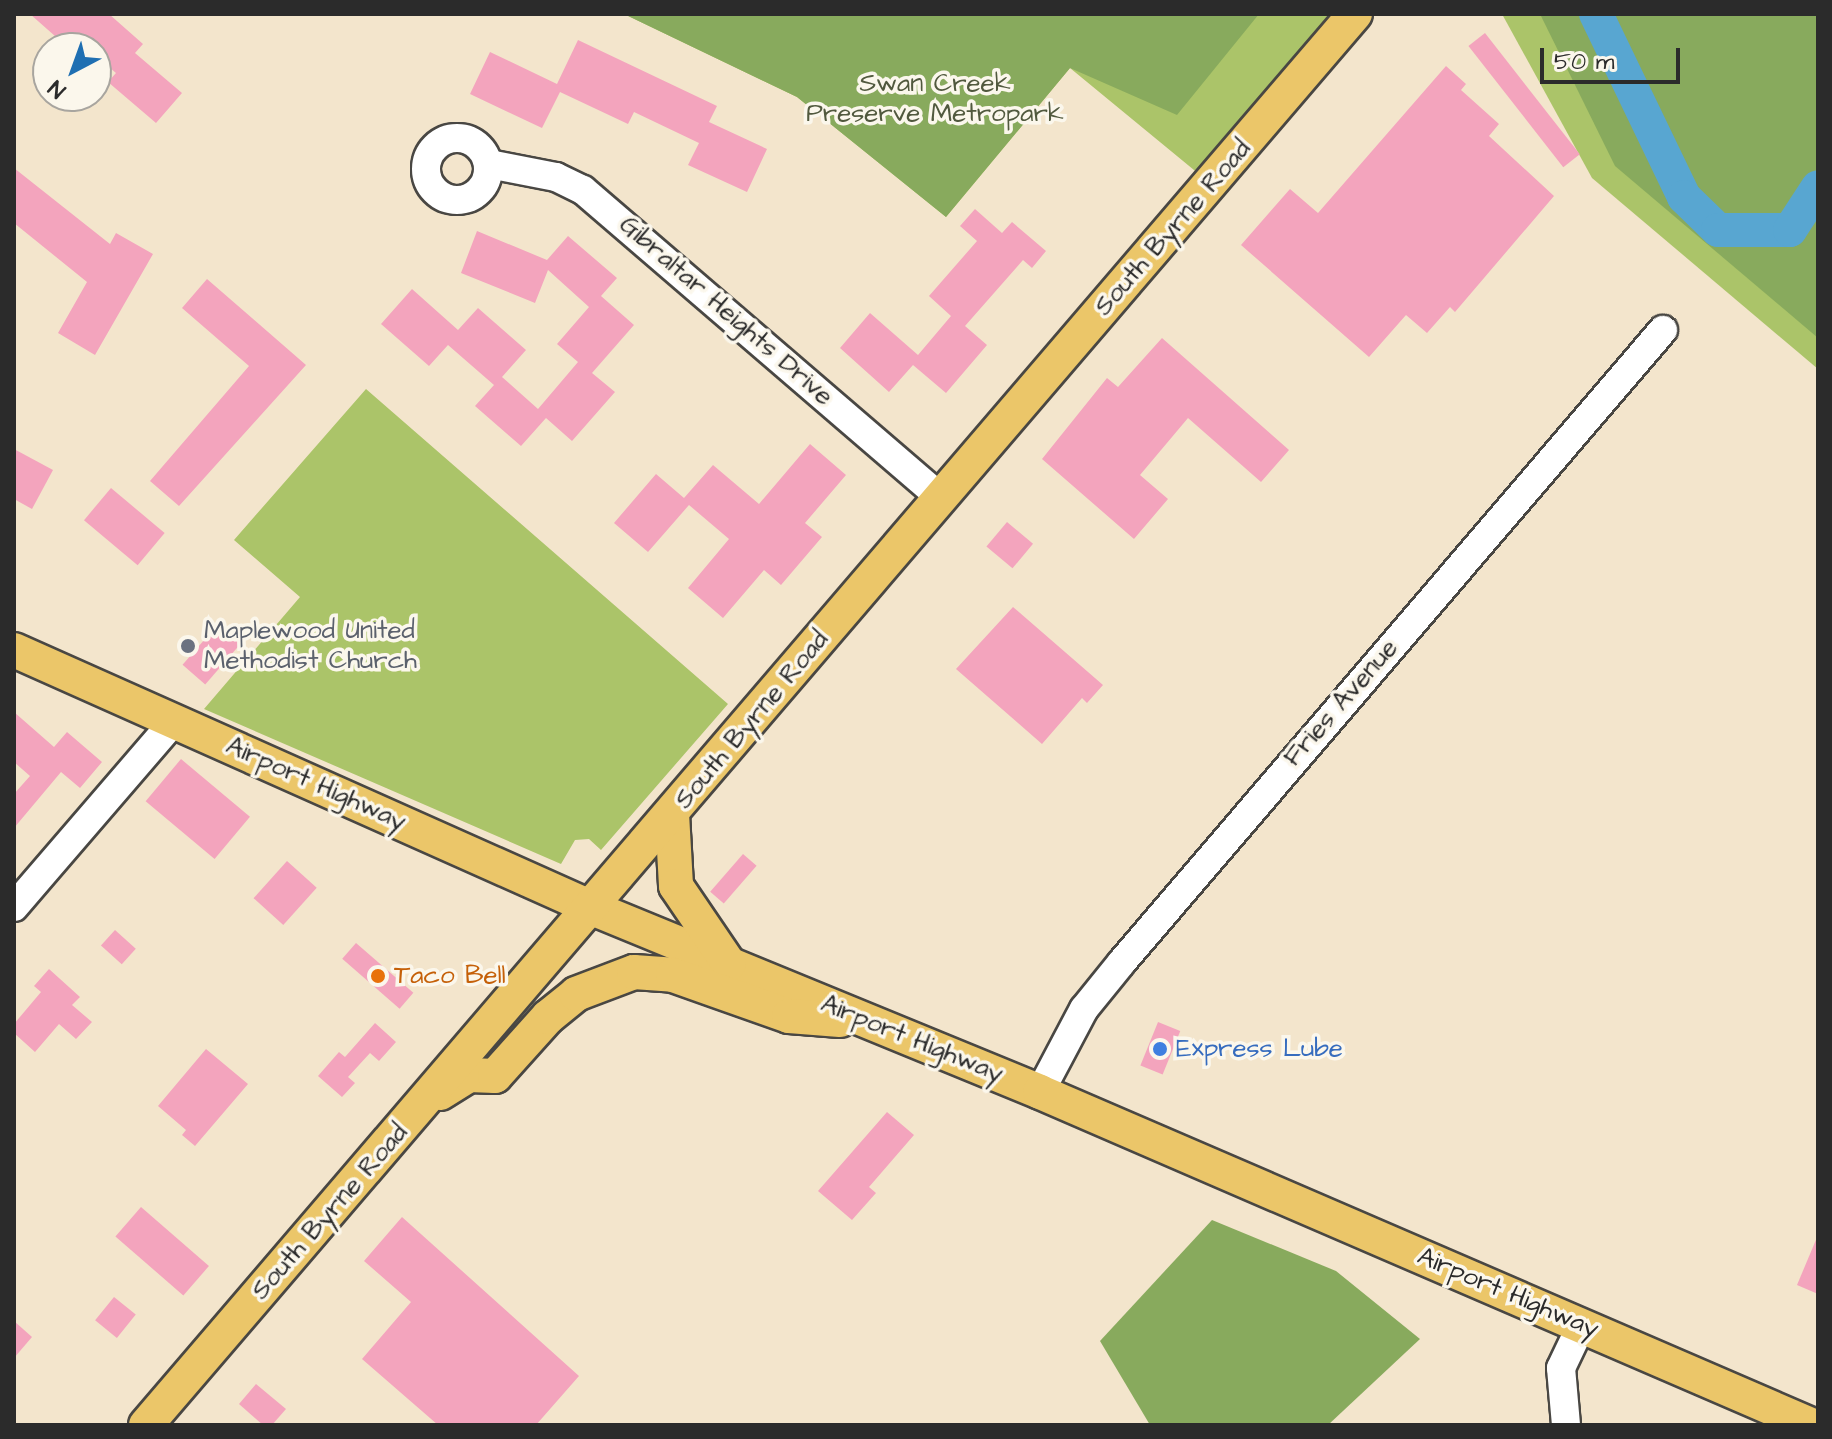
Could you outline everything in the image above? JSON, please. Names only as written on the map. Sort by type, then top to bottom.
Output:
[{"type":"main road","name":"South Byrne Road","points":[[146,1425],[1355,14]]},
{"type":"main road","name":"Airport Highway","points":[[14,650],[592,908],[1040,1092],[1811,1425]]},
{"type":"main road","points":[[672,814],[676,886],[729,964]]},
{"type":"main road","points":[[423,1104],[469,1075],[495,1076],[548,1017],[576,994],[634,972],[673,975],[789,1016],[871,1022]]},
{"type":"street","name":"Gibraltar Heights Drive","points":[[489,164],[556,177],[583,190],[941,498]]},
{"type":"street","name":"Fries Avenue","points":[[1040,1092],[1084,1009],[1122,962],[1663,330]]},
{"type":"street","points":[[14,907],[174,721]]},
{"type":"street","points":[[1566,1425],[1561,1368],[1582,1324]]},
{"type":"green space","name":"Swan Creek Preserve Metropark","points":[[624,14],[1355,14],[1211,184],[1070,68],[946,217],[797,97]]},
{"type":"green space","name":"Swan Creek Preserve Metropark","points":[[624,14],[1259,14],[1177,115],[1070,68],[946,217],[797,97]]},
{"type":"green space","points":[[1502,14],[1818,14],[1818,369],[1592,178]]},
{"type":"green space","points":[[1540,14],[1818,14],[1818,338],[1615,166]]},
{"type":"green space","points":[[366,389],[728,704],[601,850],[589,839],[575,840],[561,864],[204,709],[300,597],[234,540]]},
{"type":"green space","points":[[1212,1220],[1336,1271],[1420,1339],[1328,1425],[1150,1425],[1100,1341]]},
{"type":"building","points":[[30,14],[109,14],[143,44],[135,53],[182,93],[156,123],[112,85],[112,78],[116,73],[112,70],[112,32],[50,32]]},
{"type":"building","points":[[1485,33],[1580,154],[1563,167],[1468,46]]},
{"type":"building","points":[[578,40],[717,106],[709,122],[767,149],[747,192],[688,165],[699,143],[634,112],[628,124],[560,92],[542,128],[470,94],[490,52],[557,84]]},
{"type":"building","points":[[1446,66],[1466,84],[1461,90],[1499,124],[1489,136],[1554,196],[1455,312],[1450,307],[1427,333],[1406,315],[1369,357],[1241,245],[1290,189],[1318,213]]},
{"type":"building","points":[[14,168],[110,244],[116,233],[153,254],[95,355],[58,333],[87,282],[14,223]]},
{"type":"building","points":[[975,209],[1002,233],[1012,222],[1046,251],[1032,268],[1023,260],[965,326],[987,345],[946,393],[913,365],[889,392],[840,348],[870,313],[918,355],[951,316],[929,296],[977,241],[960,226]]},
{"type":"building","points":[[477,231],[547,260],[568,236],[617,278],[601,296],[634,325],[592,373],[615,392],[572,441],[546,418],[521,446],[475,406],[494,385],[448,345],[429,366],[381,324],[412,289],[458,330],[478,308],[526,350],[502,377],[538,409],[578,362],[557,344],[589,307],[548,270],[535,303],[461,273]]},
{"type":"building","points":[[207,279],[306,365],[179,506],[150,481],[249,366],[182,308]]},
{"type":"building","points":[[1162,338],[1289,450],[1261,482],[1188,418],[1140,475],[1168,499],[1134,539],[1042,459],[1107,378],[1118,387]]},
{"type":"building","points":[[810,444],[846,475],[805,523],[822,537],[781,585],[764,570],[723,618],[688,588],[729,539],[689,505],[648,552],[614,523],[656,474],[684,498],[713,465],[759,504]]},
{"type":"building","points":[[14,449],[53,470],[32,509],[14,499]]},
{"type":"building","points":[[111,488],[165,533],[138,565],[84,520]]},
{"type":"building","points":[[1007,522],[1033,544],[1012,568],[986,547]]},
{"type":"building","points":[[1013,607],[1103,685],[1087,703],[1082,698],[1042,744],[956,669]]},
{"type":"building","points":[[218,624],[241,644],[205,684],[183,665]]},
{"type":"building","points":[[14,712],[54,747],[67,732],[102,762],[80,788],[61,772],[14,828],[14,794],[30,776],[14,762]]},
{"type":"building","points":[[181,759],[250,817],[215,859],[146,801]]},
{"type":"building","points":[[743,854],[757,866],[724,904],[710,892]]},
{"type":"building","points":[[287,861],[317,888],[283,925],[254,898]]},
{"type":"building","points":[[115,930],[136,949],[122,964],[101,946]]},
{"type":"building","name":"Taco Bell","points":[[356,943],[413,993],[400,1009],[342,959]]},
{"type":"building","points":[[49,969],[80,997],[72,1005],[92,1022],[76,1039],[59,1024],[35,1052],[14,1033],[14,1024],[41,992],[34,986]]},
{"type":"building","name":"Express Lube","points":[[1158,1022],[1180,1031],[1163,1075],[1140,1066]]},
{"type":"building","points":[[375,1023],[396,1042],[379,1061],[370,1053],[348,1077],[355,1083],[342,1097],[318,1076],[339,1052],[345,1057]]},
{"type":"building","points":[[206,1049],[248,1084],[195,1146],[182,1135],[186,1130],[158,1106]]},
{"type":"building","points":[[887,1112],[914,1135],[869,1187],[876,1193],[852,1220],[818,1191]]},
{"type":"building","points":[[141,1207],[209,1266],[183,1295],[115,1236]]},
{"type":"building","points":[[402,1217],[579,1376],[536,1425],[438,1425],[362,1359],[411,1302],[364,1261]]},
{"type":"building","points":[[1818,1235],[1818,1294],[1797,1285]]},
{"type":"building","points":[[114,1297],[136,1315],[117,1338],[95,1320]]},
{"type":"building","points":[[14,1321],[32,1337],[14,1358]]},
{"type":"building","points":[[256,1384],[286,1409],[272,1425],[263,1425],[239,1404]]},
{"type":"waterway","points":[[1596,14],[1684,197],[1718,230],[1790,230],[1818,187]]},
{"type":"place","name":"Maplewood United Methodist Church","points":[[188,646]]},
{"type":"place","name":"Taco Bell","points":[[378,976]]},
{"type":"place","name":"Express Lube","points":[[1160,1049]]}]
